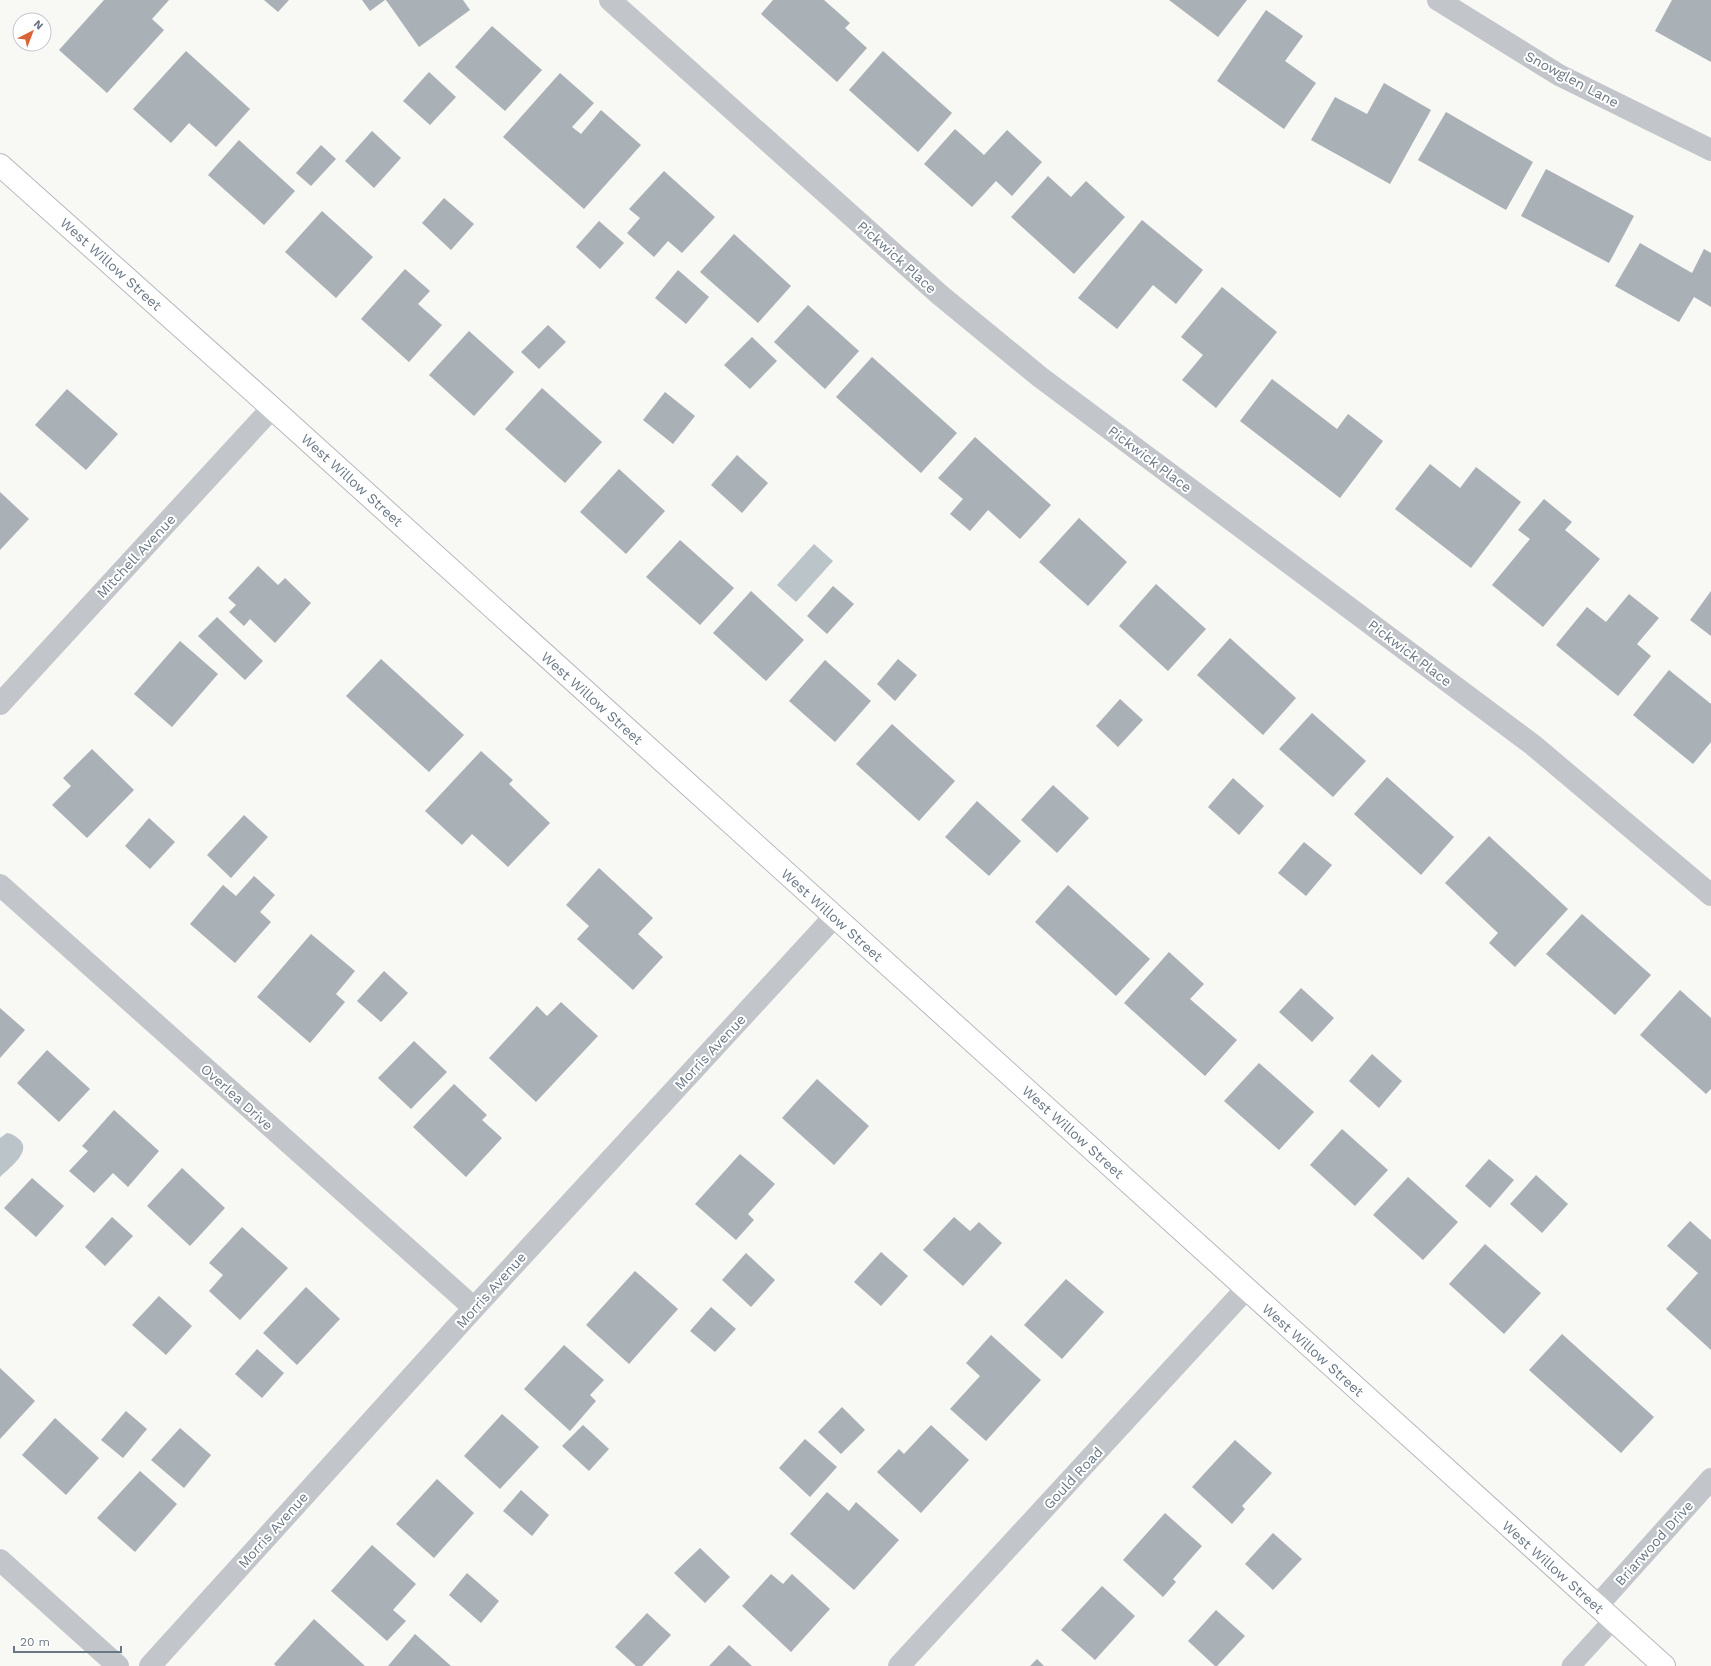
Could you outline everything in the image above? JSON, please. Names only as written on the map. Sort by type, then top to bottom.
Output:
[{"type":"street","name":"Pickwick Place","points":[[610,0],[940,295],[1040,377],[1533,745],[1711,895]]},
{"type":"street","name":"Snowglen Lane","points":[[1438,0],[1559,75],[1711,150]]},
{"type":"street","name":"West Willow Street","points":[[0,165],[272,408],[1246,1290],[1664,1666]]},
{"type":"street","name":"Mitchell Avenue","points":[[0,704],[272,408]]},
{"type":"street","name":"Overlea Drive","points":[[0,885],[474,1308]]},
{"type":"street","name":"Morris Avenue","points":[[150,1666],[474,1308],[834,917]]},
{"type":"street","name":"Gould Road","points":[[899,1666],[1246,1290]]},
{"type":"street","name":"Briarwood Drive","points":[[1597,1606],[1711,1479]]},
{"type":"street","points":[[0,1560],[118,1666]]},
{"type":"lane","points":[[1571,1666],[1613,1620]]},
{"type":"shaded area","points":[[814,544],[833,561],[796,602],[777,585]]},
{"type":"shaded area","points":[[7,1133],[14,1135],[20,1140],[23,1145],[23,1150],[18,1160],[0,1177],[0,1138]]},
{"type":"building","points":[[104,0],[169,0],[152,19],[164,30],[107,93],[59,50]]},
{"type":"building","points":[[264,0],[289,0],[278,12]]},
{"type":"building","points":[[362,0],[385,0],[370,11]]},
{"type":"building","points":[[386,0],[463,0],[470,10],[419,47]]},
{"type":"building","points":[[773,0],[824,0],[850,23],[845,28],[867,48],[837,82],[761,14]]},
{"type":"building","points":[[1169,0],[1247,0],[1218,37]]},
{"type":"building","points":[[1672,0],[1711,0],[1711,62],[1655,31]]},
{"type":"building","points":[[1266,10],[1303,36],[1285,61],[1316,83],[1284,129],[1217,81]]},
{"type":"building","points":[[492,26],[542,70],[505,111],[455,67]]},
{"type":"building","points":[[186,51],[250,109],[216,147],[189,123],[171,143],[133,109]]},
{"type":"building","points":[[883,51],[952,113],[918,152],[849,90]]},
{"type":"building","points":[[429,72],[456,97],[430,125],[403,101]]},
{"type":"building","points":[[560,73],[594,103],[572,127],[581,134],[601,110],[641,145],[584,209],[503,137]]},
{"type":"building","points":[[1384,83],[1431,110],[1390,184],[1311,140],[1335,97],[1367,114]]},
{"type":"building","points":[[1446,112],[1533,162],[1506,210],[1418,160]]},
{"type":"building","points":[[955,129],[984,155],[1007,130],[1042,162],[1012,196],[996,181],[972,207],[924,164]]},
{"type":"building","points":[[372,131],[401,158],[374,188],[345,161]]},
{"type":"building","points":[[239,140],[295,191],[264,225],[208,175]]},
{"type":"building","points":[[321,145],[336,159],[311,186],[296,173]]},
{"type":"building","points":[[1546,169],[1634,216],[1609,263],[1521,216]]},
{"type":"building","points":[[664,171],[715,217],[682,253],[668,241],[654,257],[627,233],[640,218],[629,209]]},
{"type":"building","points":[[1048,176],[1071,197],[1086,181],[1125,217],[1074,274],[1011,217]]},
{"type":"building","points":[[444,198],[474,224],[451,250],[422,223]]},
{"type":"building","points":[[322,211],[373,257],[336,298],[285,252]]},
{"type":"building","points":[[1142,220],[1203,270],[1176,304],[1153,285],[1117,329],[1078,298]]},
{"type":"building","points":[[599,221],[624,243],[600,269],[576,247]]},
{"type":"building","points":[[734,234],[791,286],[758,323],[700,272]]},
{"type":"building","points":[[1640,243],[1692,273],[1704,249],[1711,253],[1711,307],[1694,297],[1679,322],[1615,286]]},
{"type":"building","points":[[405,269],[430,291],[418,304],[442,325],[409,362],[361,319]]},
{"type":"building","points":[[678,270],[709,297],[686,324],[655,298]]},
{"type":"building","points":[[1222,287],[1277,332],[1216,408],[1182,380],[1203,355],[1181,337]]},
{"type":"building","points":[[808,305],[859,351],[825,389],[774,342]]},
{"type":"building","points":[[548,325],[566,342],[539,369],[521,352]]},
{"type":"building","points":[[469,331],[514,372],[474,416],[429,375]]},
{"type":"building","points":[[752,337],[777,361],[750,389],[724,365]]},
{"type":"building","points":[[872,357],[957,433],[921,473],[836,397]]},
{"type":"building","points":[[1272,379],[1337,429],[1348,414],[1383,441],[1340,498],[1240,421]]},
{"type":"building","points":[[542,388],[602,442],[565,483],[505,429]]},
{"type":"building","points":[[67,389],[118,434],[86,470],[35,425]]},
{"type":"building","points":[[665,392],[695,416],[673,444],[643,420]]},
{"type":"building","points":[[975,437],[1051,505],[1020,539],[988,510],[970,531],[950,514],[963,499],[938,478]]},
{"type":"building","points":[[737,455],[768,483],[742,513],[711,485]]},
{"type":"building","points":[[1430,464],[1460,488],[1476,467],[1521,502],[1471,568],[1395,509]]},
{"type":"building","points":[[619,469],[665,511],[626,554],[580,512]]},
{"type":"building","points":[[0,492],[29,519],[0,550]]},
{"type":"building","points":[[1544,499],[1572,522],[1565,530],[1600,559],[1543,627],[1492,585],[1530,539],[1518,530]]},
{"type":"building","points":[[1079,518],[1127,562],[1088,606],[1039,562]]},
{"type":"building","points":[[680,540],[734,588],[700,625],[646,577]]},
{"type":"building","points":[[258,566],[278,585],[285,578],[311,603],[275,643],[250,619],[244,626],[229,612],[236,605],[228,598]]},
{"type":"building","points":[[1156,584],[1206,629],[1168,671],[1119,626]]},
{"type":"building","points":[[833,586],[854,604],[827,634],[807,616]]},
{"type":"building","points":[[751,591],[804,640],[766,681],[713,633]]},
{"type":"building","points":[[1711,591],[1711,636],[1690,620]]},
{"type":"building","points":[[1629,594],[1659,618],[1637,644],[1651,656],[1618,696],[1556,645],[1587,607],[1606,622]]},
{"type":"building","points":[[217,617],[263,661],[245,680],[198,636]]},
{"type":"building","points":[[1230,638],[1296,698],[1263,735],[1197,675]]},
{"type":"building","points":[[180,641],[218,674],[172,727],[134,694]]},
{"type":"building","points":[[381,659],[464,735],[429,772],[346,696]]},
{"type":"building","points":[[898,659],[917,675],[895,701],[877,684]]},
{"type":"building","points":[[825,660],[871,701],[835,742],[789,701]]},
{"type":"building","points":[[1669,670],[1711,704],[1711,742],[1693,764],[1633,715]]},
{"type":"building","points":[[1120,699],[1143,720],[1118,747],[1096,726]]},
{"type":"building","points":[[1312,713],[1366,761],[1333,797],[1279,749]]},
{"type":"building","points":[[892,724],[955,781],[919,821],[856,764]]},
{"type":"building","points":[[92,749],[134,790],[87,838],[52,805],[71,786],[63,778]]},
{"type":"building","points":[[481,751],[513,780],[509,784],[550,823],[508,867],[472,834],[462,845],[425,811]]},
{"type":"building","points":[[1387,777],[1454,837],[1421,875],[1354,814]]},
{"type":"building","points":[[1233,778],[1264,806],[1239,835],[1208,807]]},
{"type":"building","points":[[1053,785],[1089,818],[1057,853],[1021,820]]},
{"type":"building","points":[[977,801],[1021,841],[989,876],[945,837]]},
{"type":"building","points":[[244,815],[268,837],[231,878],[207,855]]},
{"type":"building","points":[[149,818],[175,842],[150,869],[125,846]]},
{"type":"building","points":[[1489,836],[1568,909],[1515,967],[1489,943],[1498,933],[1445,883]]},
{"type":"building","points":[[1304,842],[1332,865],[1306,896],[1278,873]]},
{"type":"building","points":[[599,868],[653,918],[638,934],[663,957],[633,990],[577,939],[589,926],[566,905]]},
{"type":"building","points":[[254,876],[275,895],[260,912],[271,922],[235,963],[190,924],[223,885],[236,896]]},
{"type":"building","points":[[1068,885],[1150,959],[1116,996],[1035,922]]},
{"type":"building","points":[[1582,914],[1651,975],[1615,1015],[1546,954]]},
{"type":"building","points":[[311,934],[355,971],[336,994],[345,1002],[310,1043],[257,997]]},
{"type":"building","points":[[1169,952],[1204,984],[1190,999],[1237,1040],[1205,1076],[1124,1003]]},
{"type":"building","points":[[384,971],[408,993],[381,1022],[357,1001]]},
{"type":"building","points":[[1301,988],[1334,1018],[1312,1042],[1279,1012]]},
{"type":"building","points":[[1680,990],[1711,1018],[1711,1089],[1706,1094],[1640,1035]]},
{"type":"building","points":[[561,1002],[598,1036],[536,1102],[489,1058],[537,1006],[547,1016]]},
{"type":"building","points":[[0,1008],[25,1030],[0,1058]]},
{"type":"building","points":[[414,1041],[447,1072],[411,1109],[378,1078]]},
{"type":"building","points":[[47,1050],[90,1089],[59,1122],[17,1083]]},
{"type":"building","points":[[1372,1054],[1402,1081],[1379,1108],[1349,1081]]},
{"type":"building","points":[[1259,1063],[1314,1112],[1279,1150],[1224,1101]]},
{"type":"building","points":[[817,1079],[869,1126],[834,1165],[782,1118]]},
{"type":"building","points":[[454,1084],[487,1115],[482,1120],[502,1138],[466,1177],[413,1127]]},
{"type":"building","points":[[114,1110],[159,1151],[128,1187],[113,1173],[94,1193],[69,1171],[88,1151],[82,1146]]},
{"type":"building","points":[[1342,1129],[1388,1170],[1355,1206],[1310,1165]]},
{"type":"building","points":[[740,1154],[775,1184],[748,1214],[754,1220],[736,1240],[695,1204]]},
{"type":"building","points":[[1489,1159],[1514,1180],[1490,1208],[1465,1186]]},
{"type":"building","points":[[182,1168],[225,1208],[190,1246],[147,1206]]},
{"type":"building","points":[[1536,1175],[1568,1204],[1542,1233],[1510,1204]]},
{"type":"building","points":[[1408,1177],[1458,1222],[1423,1260],[1373,1215]]},
{"type":"building","points":[[32,1178],[64,1206],[36,1237],[4,1208]]},
{"type":"building","points":[[112,1217],[133,1236],[105,1266],[85,1247]]},
{"type":"building","points":[[954,1217],[970,1231],[979,1222],[1002,1243],[963,1286],[923,1250]]},
{"type":"building","points":[[1690,1221],[1711,1240],[1711,1350],[1666,1309],[1698,1273],[1667,1246]]},
{"type":"building","points":[[242,1227],[288,1268],[240,1320],[209,1291],[223,1275],[209,1263]]},
{"type":"building","points":[[1485,1244],[1541,1293],[1504,1334],[1449,1284]]},
{"type":"building","points":[[881,1252],[908,1276],[881,1306],[854,1282]]},
{"type":"building","points":[[746,1253],[775,1280],[751,1307],[722,1280]]},
{"type":"building","points":[[635,1271],[678,1309],[629,1364],[586,1325]]},
{"type":"building","points":[[1066,1279],[1104,1312],[1062,1359],[1024,1325]]},
{"type":"building","points":[[306,1287],[340,1319],[297,1365],[263,1333]]},
{"type":"building","points":[[159,1296],[192,1326],[166,1355],[132,1325]]},
{"type":"building","points":[[711,1307],[736,1329],[715,1352],[690,1331]]},
{"type":"building","points":[[1562,1334],[1654,1417],[1621,1453],[1529,1370]]},
{"type":"building","points":[[991,1335],[1041,1380],[986,1441],[950,1409],[980,1376],[966,1363]]},
{"type":"building","points":[[564,1345],[604,1380],[590,1395],[596,1401],[570,1431],[524,1389]]},
{"type":"building","points":[[257,1349],[284,1373],[262,1398],[235,1374]]},
{"type":"building","points":[[0,1368],[35,1401],[0,1439]]},
{"type":"building","points":[[842,1407],[865,1430],[841,1454],[818,1432]]},
{"type":"building","points":[[126,1411],[147,1429],[123,1458],[101,1440]]},
{"type":"building","points":[[502,1414],[539,1447],[500,1489],[464,1456]]},
{"type":"building","points":[[55,1418],[99,1458],[66,1495],[22,1455]]},
{"type":"building","points":[[583,1425],[609,1449],[589,1471],[562,1446]]},
{"type":"building","points":[[931,1425],[969,1460],[921,1513],[877,1472],[899,1449],[904,1454]]},
{"type":"building","points":[[180,1428],[211,1455],[184,1488],[151,1460]]},
{"type":"building","points":[[805,1439],[837,1467],[810,1497],[779,1468]]},
{"type":"building","points":[[1235,1440],[1272,1473],[1242,1506],[1245,1509],[1232,1524],[1192,1487]]},
{"type":"building","points":[[140,1471],[177,1504],[135,1552],[97,1518]]},
{"type":"building","points":[[437,1479],[474,1513],[434,1558],[396,1524]]},
{"type":"building","points":[[521,1490],[549,1515],[532,1536],[503,1511]]},
{"type":"building","points":[[827,1492],[849,1511],[856,1502],[899,1540],[854,1590],[790,1534]]},
{"type":"building","points":[[1165,1513],[1202,1546],[1173,1579],[1176,1582],[1163,1597],[1123,1560]]},
{"type":"building","points":[[1273,1533],[1302,1559],[1273,1590],[1245,1564]]},
{"type":"building","points":[[372,1545],[416,1584],[393,1610],[406,1621],[387,1641],[331,1591]]},
{"type":"building","points":[[700,1548],[730,1577],[705,1603],[674,1573]]},
{"type":"building","points":[[467,1573],[499,1601],[481,1623],[449,1595]]},
{"type":"building","points":[[771,1574],[783,1584],[792,1574],[830,1609],[791,1652],[742,1606]]},
{"type":"building","points":[[1102,1586],[1135,1616],[1095,1660],[1061,1630]]},
{"type":"building","points":[[1216,1610],[1245,1636],[1217,1666],[1215,1666],[1188,1641]]},
{"type":"building","points":[[647,1613],[671,1635],[642,1666],[636,1666],[615,1647]]},
{"type":"building","points":[[314,1619],[365,1666],[276,1666],[274,1664]]},
{"type":"building","points":[[415,1634],[451,1666],[388,1666]]},
{"type":"building","points":[[729,1645],[752,1666],[709,1666]]},
{"type":"building","points":[[1037,1659],[1044,1666],[1030,1666]]}]
